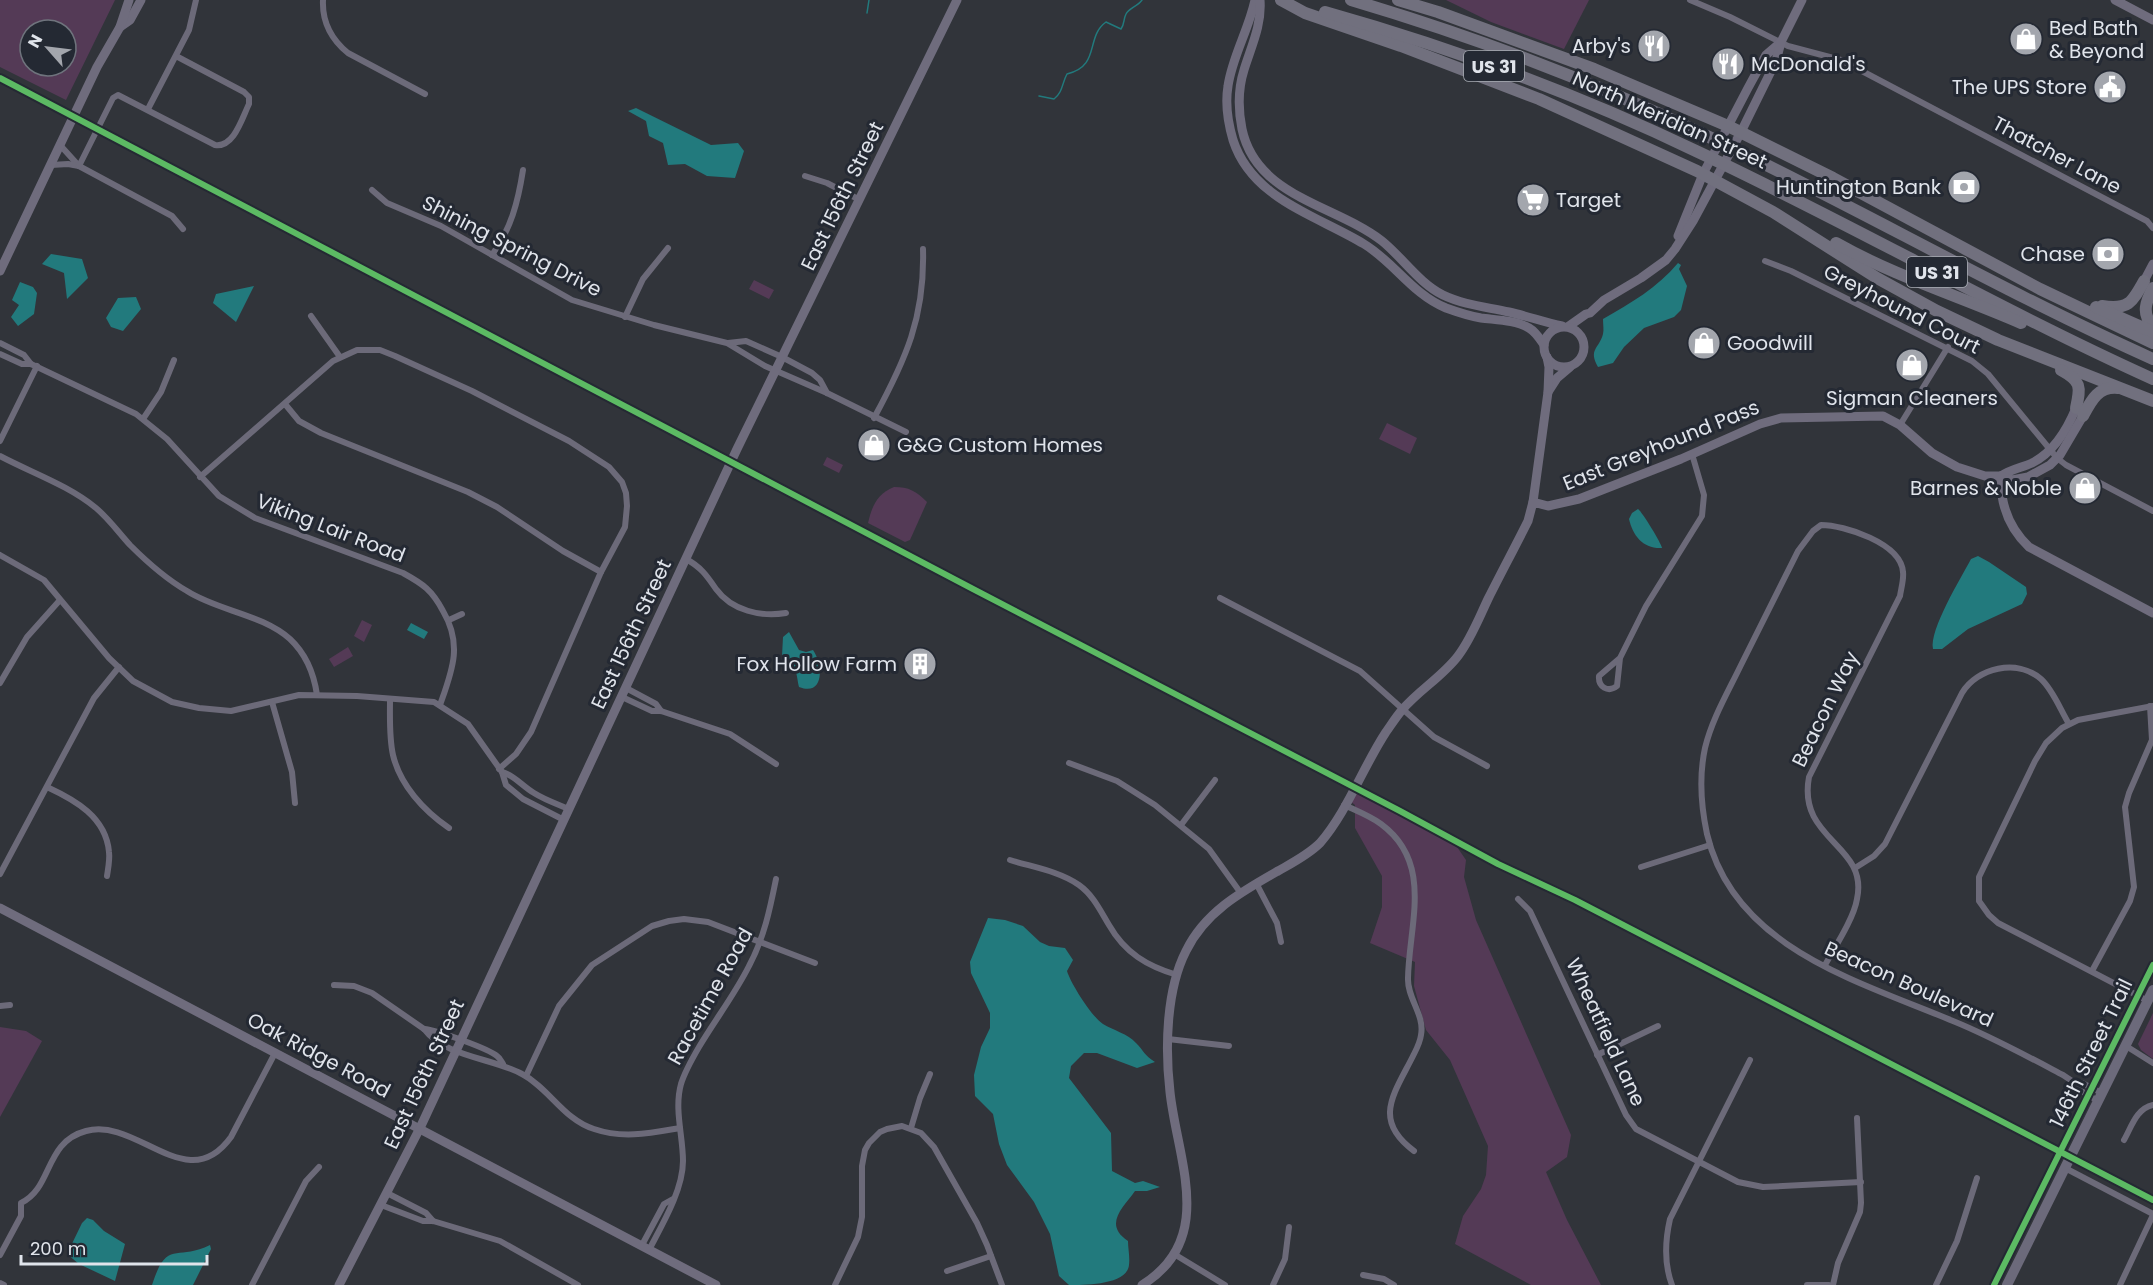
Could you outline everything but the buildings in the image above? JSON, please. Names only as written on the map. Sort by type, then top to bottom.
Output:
[{"type":"highway","name":"North Meridian Street","points":[[1282,0],[1367,24],[1474,59],[1601,108],[1739,171],[2044,327],[2153,379]]},
{"type":"highway","points":[[1282,0],[1305,13],[1401,46],[1539,99],[1709,177],[1874,263],[1963,298],[2136,372]]},
{"type":"highway","name":"North Meridian Street","points":[[1351,0],[1515,54],[1599,87],[1747,155],[2065,317],[2153,359]]},
{"type":"highway","points":[[1398,0],[1438,12],[1583,65],[1728,126],[1833,178],[2040,289],[2153,343]]},
{"type":"highway","points":[[1773,212],[1897,289],[1958,321],[2153,401]]},
{"type":"highway","points":[[1960,246],[2153,332]]},
{"type":"highway","points":[[2091,305],[2117,308],[2124,306],[2149,284]]},
{"type":"highway","points":[[2149,284],[2145,312],[2153,326]]},
{"type":"highway","points":[[2020,348],[2075,378],[2080,390],[2080,412]]},
{"type":"highway","points":[[2080,412],[2100,391],[2109,387],[2136,393]]},
{"type":"main road","points":[[2007,1285],[2153,990]]},
{"type":"street","points":[[0,271],[97,67],[120,27],[129,0]]},
{"type":"street","points":[[120,27],[130,20],[141,0]]},
{"type":"street","points":[[148,109],[189,30],[196,0]]},
{"type":"street","points":[[323,0],[327,29],[340,47],[426,94]]},
{"type":"street","name":"East 156th Street","points":[[339,1285],[420,1128],[782,357],[957,0]]},
{"type":"street","points":[[1258,0],[1258,26],[1239,92],[1239,112],[1242,131],[1248,146],[1271,179],[1286,190],[1381,240],[1420,278],[1442,295],[1472,305],[1565,326],[1580,333],[1585,345],[1581,358],[1557,378],[1548,392]]},
{"type":"street","points":[[1142,1285],[1158,1274],[1174,1254],[1186,1219],[1187,1187],[1170,1094],[1167,1063],[1172,995],[1185,952],[1201,927],[1218,909],[1240,892],[1303,857],[1318,845],[1329,831],[1360,774],[1402,709],[1442,674],[1463,649],[1528,521],[1533,502],[1548,392],[1547,357],[1544,345],[1534,332],[1523,325],[1465,315],[1437,304],[1404,279],[1370,247],[1283,201],[1260,184],[1246,166],[1229,127],[1228,87],[1258,0]]},
{"type":"street","name":"Thatcher Lane","points":[[1690,0],[1730,16],[1780,42],[1841,60],[2150,221],[2153,228]]},
{"type":"street","points":[[1709,177],[1741,132],[1776,61],[1780,42],[1802,0]]},
{"type":"street","points":[[2115,0],[2153,20]]},
{"type":"street","points":[[1544,345],[1550,332],[1590,313],[1604,300],[1655,267],[1679,234],[1709,177],[1728,126],[1766,56],[1780,42]]},
{"type":"street","points":[[79,166],[113,98],[121,95],[215,145],[223,146],[230,141],[249,104],[249,97],[244,92],[176,56]]},
{"type":"street","points":[[60,145],[79,166]]},
{"type":"street","points":[[51,165],[79,166],[172,216],[183,230]]},
{"type":"street","points":[[492,255],[510,224],[519,198],[523,170]]},
{"type":"street","points":[[806,176],[827,183],[860,200]]},
{"type":"street","name":"Shining Spring Drive","points":[[372,190],[387,203],[441,225],[572,300],[625,317],[727,343],[765,366],[827,393],[906,432]]},
{"type":"street","points":[[625,317],[644,279],[668,248]]},
{"type":"street","points":[[874,418],[909,349],[922,297],[923,249]]},
{"type":"street","name":"Greyhound Court","points":[[1765,261],[1791,271],[1948,347],[1972,361],[1988,375],[2057,458]]},
{"type":"street","points":[[2149,284],[2153,264]]},
{"type":"street","points":[[1583,339],[1590,313]]},
{"type":"street","points":[[311,316],[340,357]]},
{"type":"street","points":[[727,343],[746,341],[782,357],[812,373],[820,380],[827,393]]},
{"type":"street","points":[[0,343],[24,355],[34,365],[0,441]]},
{"type":"street","points":[[1900,425],[1948,347]]},
{"type":"street","points":[[200,477],[321,371],[340,357],[357,350],[380,350],[472,391],[569,441],[609,467],[622,482],[626,493],[625,527],[601,572],[531,732],[516,754],[500,770]]},
{"type":"street","name":"Viking Lair Road","points":[[0,354],[22,364],[34,365],[143,419],[167,439],[219,496],[255,518],[403,573],[426,586],[437,599],[454,634],[455,648],[451,674],[440,705]]},
{"type":"street","points":[[1547,357],[1557,366],[1571,366]]},
{"type":"street","points":[[143,419],[161,392],[174,360]]},
{"type":"street","points":[[285,404],[298,422],[468,492],[497,507],[563,551],[601,572]]},
{"type":"street","points":[[2080,412],[2050,449],[2030,464],[2009,470],[2001,476],[2005,511],[2015,532],[2029,547],[2153,613]]},
{"type":"street","name":"East Greyhound Pass","points":[[1533,502],[1548,506],[1571,502],[1760,424],[1781,418],[1877,416],[1889,418],[1932,453],[1957,467],[1985,476],[2001,476],[2012,480],[2028,477],[2057,458],[2080,412]]},
{"type":"street","points":[[1620,658],[1599,676],[1603,687],[1611,689],[1617,686],[1620,658],[1646,606],[1702,516],[1704,495],[1692,454]]},
{"type":"street","points":[[0,456],[66,488],[97,509],[159,572],[188,592],[261,622],[289,639],[301,651],[314,675],[317,695]]},
{"type":"street","points":[[2057,458],[2153,511]]},
{"type":"street","name":"Beacon Boulevard","points":[[1835,526],[1821,525],[1802,545],[1713,724],[1705,750],[1701,789],[1710,845],[1725,880],[1753,917],[1782,941],[1874,990],[1963,1025],[2072,1081],[2078,1089],[2100,1097]]},
{"type":"street","name":"Beacon Way","points":[[1835,526],[1854,530],[1884,546],[1901,564],[1903,572],[1900,596],[1813,767],[1808,783],[1808,801],[1815,822],[1855,868]]},
{"type":"street","points":[[0,555],[37,574],[133,681],[172,702],[199,708],[231,711],[299,695],[434,702],[468,724],[500,770],[506,785],[523,799],[564,820]]},
{"type":"street","points":[[686,559],[700,568],[722,596],[732,602],[756,614],[786,613]]},
{"type":"street","points":[[1220,598],[1360,671],[1434,737],[1488,766]]},
{"type":"street","points":[[0,683],[27,637],[60,600]]},
{"type":"street","points":[[449,620],[462,614]]},
{"type":"street","points":[[0,874],[94,698],[119,667]]},
{"type":"street","points":[[1825,965],[1857,901],[1858,885],[1855,868],[1875,856],[1886,844],[1966,685],[1976,676],[1989,670],[2020,669],[2032,673],[2046,686],[2068,724]]},
{"type":"street","points":[[624,692],[652,711],[661,711],[730,734],[776,764]]},
{"type":"street","points":[[390,699],[394,758],[408,786],[422,806],[449,828]]},
{"type":"street","points":[[272,702],[292,772],[295,803]]},
{"type":"street","points":[[2092,971],[2130,901],[2134,888],[2125,807],[2152,740],[2151,706],[2082,719],[2068,724],[2049,739],[2035,761],[1982,868],[1978,881],[1979,901],[1998,923],[2148,1000]]},
{"type":"street","points":[[1069,763],[1130,788],[1181,825],[1217,857],[1240,892]]},
{"type":"street","points":[[500,770],[510,774],[546,800],[569,809]]},
{"type":"street","points":[[1181,825],[1215,780]]},
{"type":"street","points":[[47,787],[73,799],[91,813],[103,831],[109,852],[107,876]]},
{"type":"street","points":[[1344,805],[1371,818],[1389,831],[1404,851],[1414,877],[1416,898],[1408,982],[1420,1016],[1422,1033],[1418,1046],[1391,1099],[1389,1112],[1395,1134],[1414,1151]]},
{"type":"street","points":[[1641,867],[1710,845]]},
{"type":"street","points":[[1010,860],[1055,874],[1078,885],[1091,896],[1119,940],[1130,952],[1147,964],[1177,975]]},
{"type":"street","name":"Racetime Road","points":[[645,1248],[671,1209],[683,1173],[679,1097],[686,1073],[749,967],[766,926],[776,879]]},
{"type":"street","points":[[1256,883],[1277,923],[1281,942]]},
{"type":"street","name":"Wheatfield Lane","points":[[1518,899],[1530,911],[1626,1115],[1636,1129],[1738,1182],[1763,1187],[1861,1182]]},
{"type":"street","name":"Oak Ridge Road","points":[[0,908],[716,1285]]},
{"type":"street","points":[[526,1076],[559,1005],[592,965],[651,926],[684,919],[717,924],[815,963]]},
{"type":"street","points":[[334,985],[354,986],[372,993],[424,1029],[430,1037],[492,1064],[503,1064]]},
{"type":"street","points":[[0,1006],[10,1005]]},
{"type":"street","points":[[1597,1055],[1658,1026]]},
{"type":"street","points":[[424,1029],[435,1030],[497,1056],[503,1064],[533,1079],[574,1119],[592,1129],[627,1135],[680,1128]]},
{"type":"street","points":[[1168,1039],[1229,1046]]},
{"type":"street","points":[[2126,1046],[2153,1063]]},
{"type":"street","points":[[0,1255],[21,1216],[21,1203],[32,1197],[54,1155],[63,1143],[89,1130],[113,1129],[181,1160],[197,1160],[217,1152],[231,1137],[275,1053]]},
{"type":"street","points":[[1672,1285],[1667,1264],[1668,1231],[1676,1206],[1750,1060]]},
{"type":"street","points":[[911,1128],[930,1074]]},
{"type":"street","points":[[2124,1140],[2139,1112],[2144,1107],[2153,1105]]},
{"type":"street","points":[[1833,1285],[1838,1263],[1860,1212],[1861,1182],[1857,1118]]},
{"type":"street","points":[[835,1285],[858,1237],[862,1217],[862,1167],[865,1150],[874,1137],[887,1129],[902,1126],[927,1137],[934,1147],[977,1223],[1002,1285]]},
{"type":"street","points":[[252,1285],[306,1181],[319,1167]]},
{"type":"street","points":[[2065,1168],[2153,1214],[2120,1285]]},
{"type":"street","points":[[1936,1285],[1957,1241],[1977,1178]]},
{"type":"street","points":[[387,1193],[426,1213],[433,1221]]},
{"type":"street","points":[[381,1204],[423,1221],[433,1221],[500,1240],[578,1285]]},
{"type":"street","points":[[1273,1285],[1285,1259],[1289,1227]]},
{"type":"street","points":[[1174,1254],[1226,1285]]},
{"type":"street","points":[[947,1271],[991,1256]]},
{"type":"street","points":[[1363,1275],[1383,1279],[1394,1285]]},
{"type":"street","points":[[1807,1285],[1828,1285]]},
{"type":"shaded area","points":[[0,0],[115,0],[78,76],[78,18],[18,18],[18,76],[0,67]]},
{"type":"shaded area","points":[[1446,0],[1589,0],[1564,49],[1491,22]]},
{"type":"shaded area","points":[[22,78],[77,78],[66,100]]},
{"type":"shaded area","points":[[754,280],[774,290],[769,299],[749,289]]},
{"type":"shaded area","points":[[1387,423],[1417,438],[1410,454],[1379,439]]},
{"type":"shaded area","points":[[827,457],[843,465],[839,473],[823,465]]},
{"type":"shaded area","points":[[894,487],[912,490],[927,502],[910,540],[905,542],[868,523],[876,501],[883,493]]},
{"type":"shaded area","points":[[362,620],[372,625],[364,642],[354,636]]},
{"type":"shaded area","points":[[348,647],[353,656],[334,667],[329,659]]},
{"type":"shaded area","points":[[1357,791],[1455,844],[1466,860],[1464,877],[1476,920],[1571,1135],[1567,1157],[1546,1172],[1567,1220],[1601,1285],[1531,1285],[1455,1244],[1463,1216],[1481,1189],[1486,1175],[1488,1146],[1450,1060],[1426,1030],[1414,986],[1415,962],[1370,943],[1382,907],[1382,876],[1355,828],[1355,805],[1350,801]]},
{"type":"shaded area","points":[[2153,1013],[2153,1059],[2141,1050],[2138,1044]]},
{"type":"shaded area","points":[[0,1027],[26,1031],[42,1041],[0,1117]]},
{"type":"water","points":[[636,108],[711,145],[738,143],[744,151],[735,178],[707,176],[685,164],[668,165],[663,143],[649,136],[646,121],[628,111]]},
{"type":"water","points":[[51,254],[82,259],[88,278],[67,299],[64,273],[42,264]]},
{"type":"water","points":[[1678,263],[1681,265],[1679,269],[1687,286],[1681,310],[1674,317],[1644,328],[1624,347],[1613,363],[1598,367],[1594,353],[1603,334],[1603,319],[1652,287]]},
{"type":"water","points":[[20,282],[33,287],[37,293],[34,314],[18,326],[11,317],[19,305],[12,300]]},
{"type":"water","points":[[254,286],[236,322],[213,303],[216,294]]},
{"type":"water","points":[[136,297],[141,309],[123,331],[111,327],[106,318],[118,298]]},
{"type":"water","points":[[1638,509],[1652,528],[1662,548],[1644,544],[1636,536],[1629,519]]},
{"type":"water","points":[[1978,556],[2026,587],[2027,594],[2022,604],[1968,629],[1942,649],[1933,649],[1936,630],[1947,604],[1971,559]]},
{"type":"water","points":[[411,623],[428,632],[424,639],[407,630]]},
{"type":"water","points":[[789,632],[799,650],[806,652],[813,650],[816,656],[820,678],[814,687],[807,689],[799,687],[793,665],[782,656],[783,637]]},
{"type":"water","points":[[988,918],[1005,920],[1023,926],[1040,942],[1065,948],[1073,960],[1067,971],[1069,977],[1093,1015],[1103,1024],[1133,1040],[1155,1062],[1137,1068],[1097,1053],[1084,1053],[1071,1066],[1069,1078],[1111,1133],[1112,1171],[1135,1183],[1143,1181],[1160,1187],[1147,1191],[1135,1191],[1121,1210],[1116,1222],[1121,1235],[1128,1241],[1129,1265],[1127,1272],[1121,1277],[1104,1283],[1069,1285],[1059,1276],[1050,1234],[1034,1202],[1007,1165],[999,1144],[993,1114],[975,1096],[974,1075],[981,1047],[990,1028],[990,1013],[971,973],[970,962]]},
{"type":"water","points":[[87,1218],[125,1244],[115,1281],[79,1264],[67,1254],[82,1223]]},
{"type":"water","points":[[210,1245],[211,1249],[193,1285],[152,1285],[157,1270],[168,1256]]},
{"type":"waterway","points":[[867,13],[869,0]]},
{"type":"waterway","points":[[1039,96],[1054,99],[1061,90],[1067,74],[1078,70],[1089,58],[1100,28],[1106,22],[1121,29],[1127,12],[1142,0]]},
{"type":"cycle path","points":[[0,78],[1498,864],[1575,900],[2153,1200]]},
{"type":"cycle path","name":"146th Street Trail","points":[[1994,1285],[2153,965]]},
{"type":"place","name":"Bed Bath & Beyond","points":[[2026,39]]},
{"type":"place","name":"Arby's","points":[[1654,46]]},
{"type":"place","name":"McDonald's","points":[[1728,64]]},
{"type":"place","name":"The UPS Store","points":[[2110,87]]},
{"type":"place","name":"Huntington Bank","points":[[1964,187]]},
{"type":"place","name":"Target","points":[[1533,200]]},
{"type":"place","name":"Chase","points":[[2108,254]]},
{"type":"place","name":"Goodwill","points":[[1704,343]]},
{"type":"place","name":"Sigman Cleaners","points":[[1912,365]]},
{"type":"place","name":"G&G Custom Homes","points":[[874,445]]},
{"type":"place","name":"Barnes & Noble","points":[[2085,488]]},
{"type":"place","name":"Fox Hollow Farm","points":[[920,664]]}]
